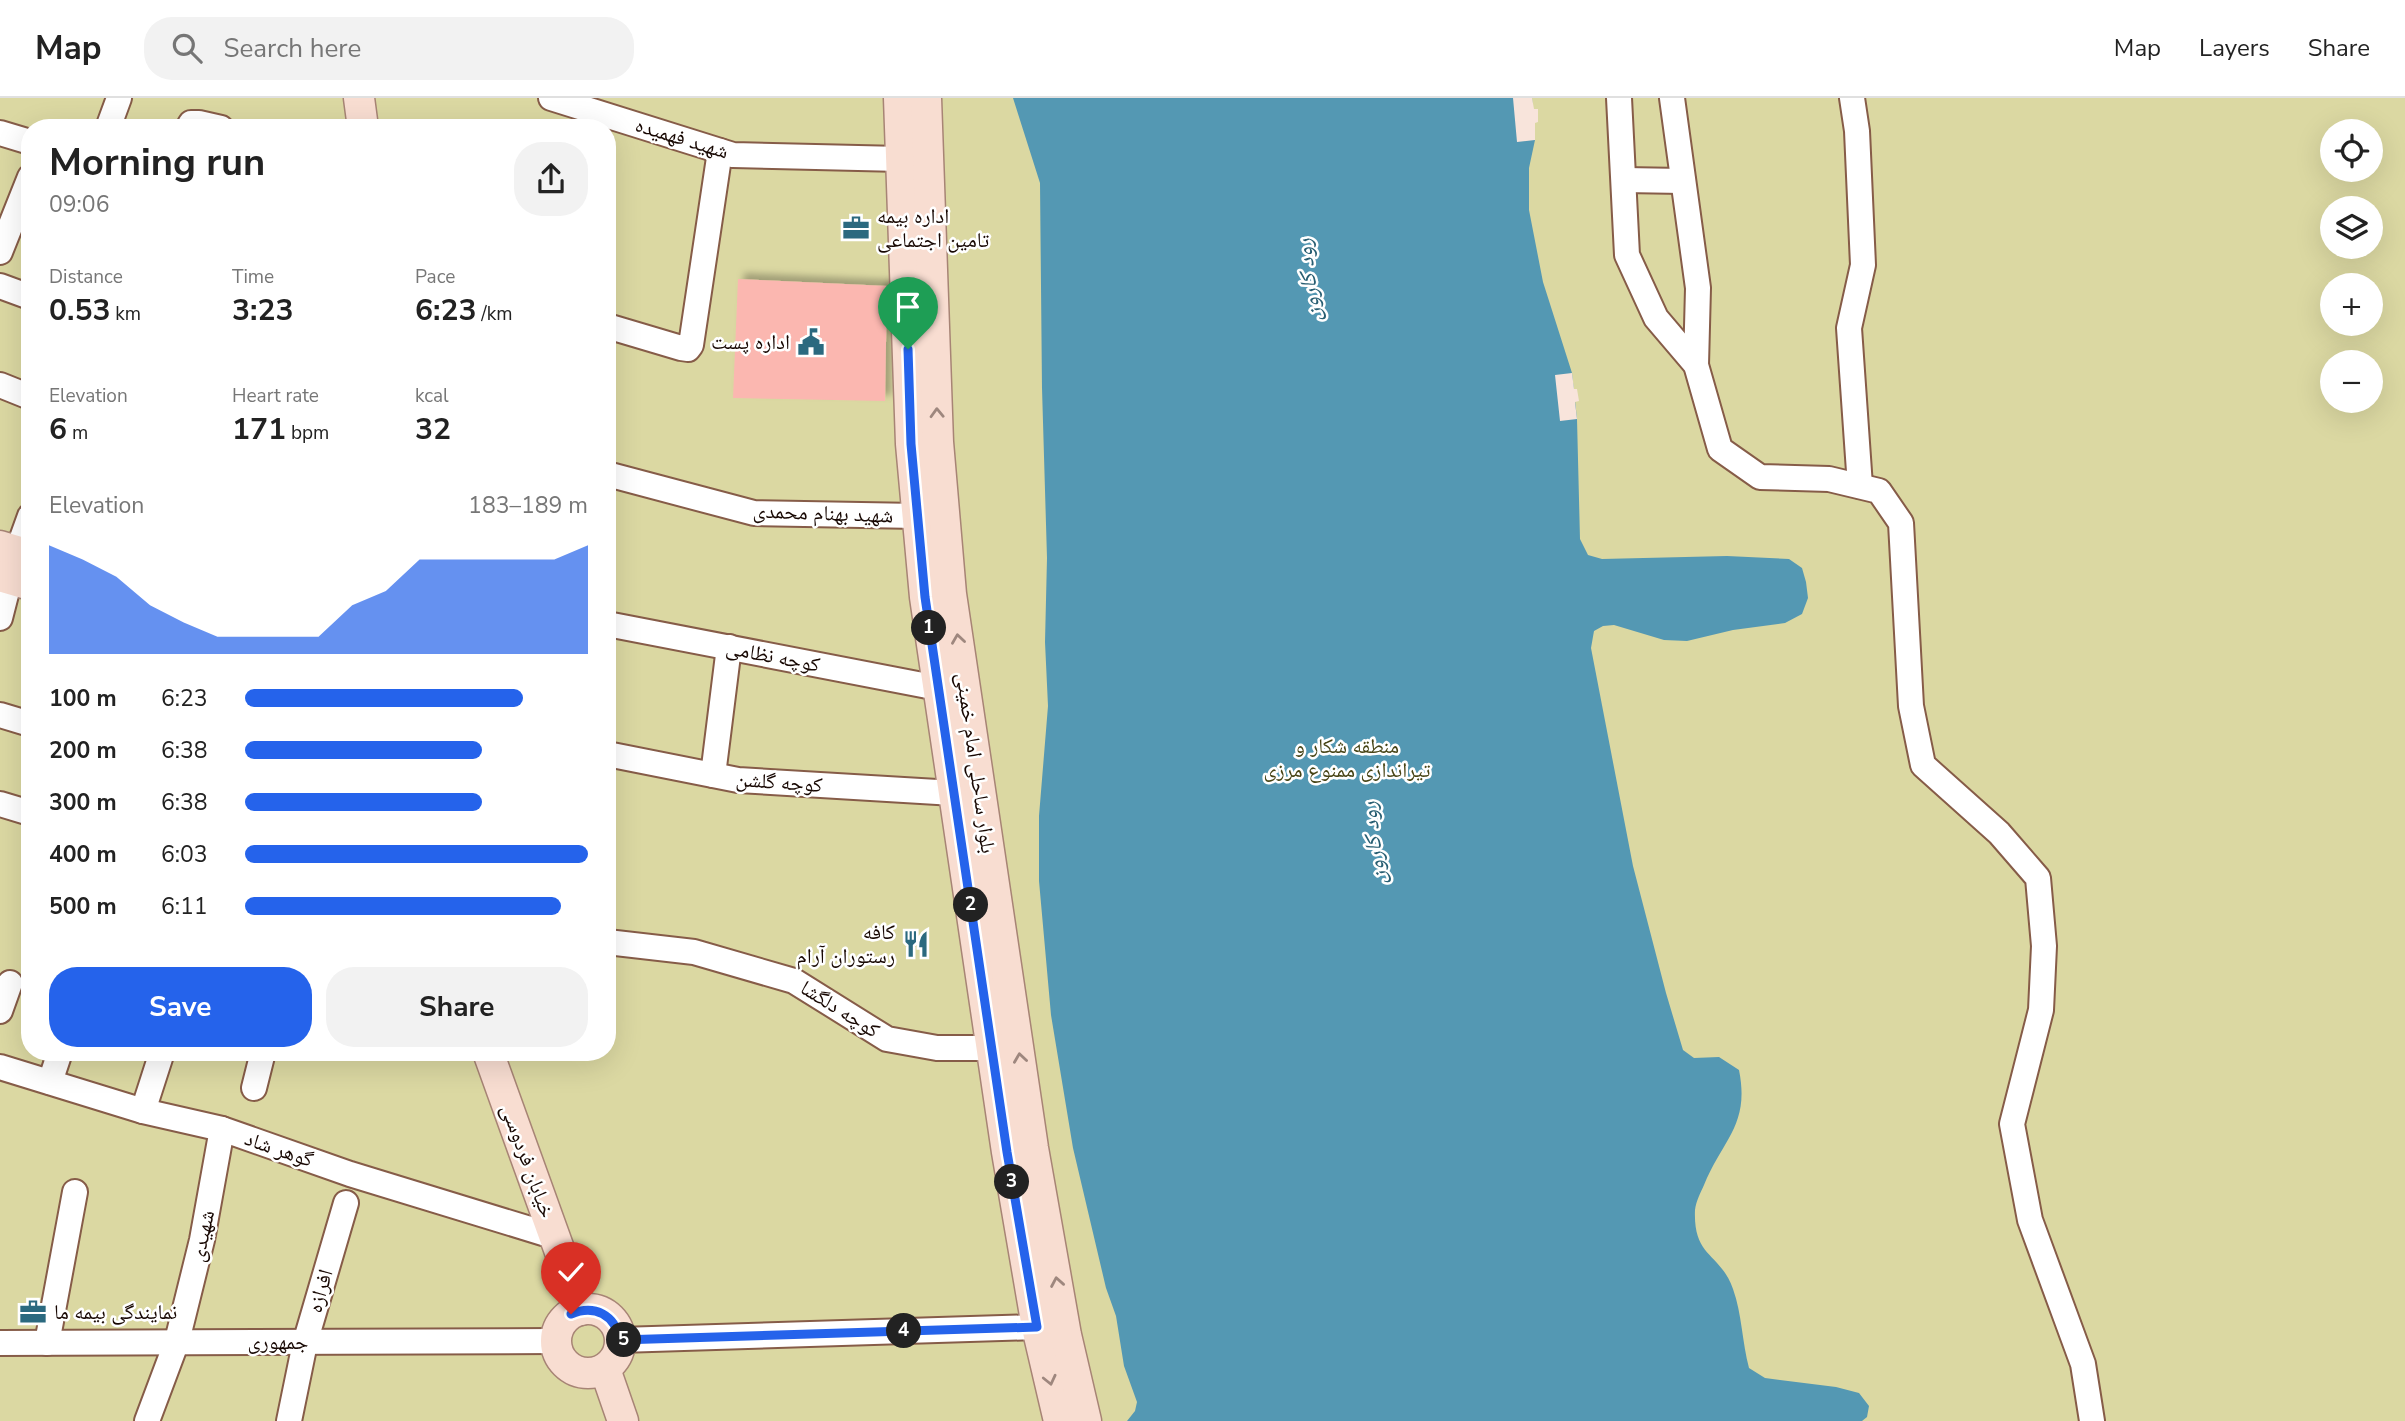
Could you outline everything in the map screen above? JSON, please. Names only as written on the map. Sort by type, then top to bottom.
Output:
[{"type":"main road","points":[[359,98],[362,119]]},
{"type":"main road","name":"بلوار ساحلی امام خمینی","points":[[899,98],[911,444],[925,597],[992,1048],[1051,1327],[1086,1421]]},
{"type":"main road","name":"بلوار ساحلی امام خمینی","points":[[926,98],[938,442],[951,594],[1033,1148],[1059,1421]]},
{"type":"main road","name":"خیابان فردوسی","points":[[491,1061],[581,1310]]},
{"type":"main road","points":[[592,1309],[603,1313],[618,1329],[620,1340],[616,1356],[604,1369],[596,1373],[576,1372],[561,1359],[556,1350],[558,1330],[563,1321],[581,1310],[592,1309]]},
{"type":"main road","points":[[604,1369],[623,1421]]},
{"type":"street","points":[[111,119],[119,98]]},
{"type":"street","name":"شهید فهمیده","points":[[551,98],[733,155],[901,159]]},
{"type":"street","points":[[1619,98],[1627,255],[1656,318],[1696,365]]},
{"type":"street","points":[[1672,98],[1698,288],[1696,365],[1720,449],[1760,477],[1829,479],[1879,491],[1901,523],[1911,706],[1923,765],[1999,833],[2038,878],[2044,946],[2041,1010],[2012,1124],[2030,1220],[2083,1363],[2092,1421]]},
{"type":"street","points":[[1852,98],[1857,131],[1863,265],[1849,328],[1860,486]]},
{"type":"street","points":[[0,132],[21,139]]},
{"type":"street","points":[[616,329],[681,348],[688,349],[691,345],[720,151]]},
{"type":"street","points":[[1623,180],[1683,181]]},
{"type":"street","points":[[0,252],[21,200]]},
{"type":"street","points":[[0,286],[21,293]]},
{"type":"street","points":[[0,385],[21,393]]},
{"type":"street","name":"شهید بهنام محمدی","points":[[616,476],[754,513],[918,516]]},
{"type":"street","points":[[0,618],[21,544]]},
{"type":"street","name":"کوچه نظامی","points":[[616,626],[938,688]]},
{"type":"street","points":[[713,775],[729,648]]},
{"type":"street","points":[[0,715],[21,721]]},
{"type":"street","name":"کوچه گلشن","points":[[616,756],[738,780],[954,793]]},
{"type":"street","points":[[0,804],[21,810]]},
{"type":"street","name":"کوچه دلگشا","points":[[616,943],[694,952],[794,981],[887,1039],[937,1048],[992,1048]]},
{"type":"street","points":[[0,1011],[9,983]]},
{"type":"street","points":[[50,1082],[57,1061]]},
{"type":"street","points":[[143,1111],[159,1061]]},
{"type":"street","points":[[254,1088],[261,1061]]},
{"type":"street","name":"گوهر شاد","points":[[0,1067],[143,1111],[222,1129],[350,1174],[556,1237]]},
{"type":"street","name":"شهیدی","points":[[147,1421],[177,1341],[202,1240],[222,1129]]},
{"type":"street","points":[[47,1343],[75,1192]]},
{"type":"street","name":"افرازه","points":[[289,1421],[305,1343],[346,1203]]},
{"type":"street","points":[[620,1340],[1051,1327]]},
{"type":"street","name":"جمهوری","points":[[0,1343],[556,1341]]},
{"type":"green space","name":"منطقه شکار و تیراندازی ممنوع مرزی","points":[[0,98],[2405,98],[2405,1421],[0,1421]]},
{"type":"water","name":"رود کارون","points":[[1013,98],[1532,98],[1535,140],[1529,168],[1529,210],[1543,282],[1572,373],[1577,419],[1580,539],[1588,555],[1602,559],[1727,556],[1789,559],[1802,568],[1806,582],[1808,598],[1802,614],[1785,623],[1733,630],[1687,641],[1664,640],[1614,625],[1603,626],[1594,631],[1591,648],[1633,866],[1683,1050],[1694,1058],[1719,1057],[1739,1070],[1741,1105],[1738,1118],[1697,1200],[1695,1210],[1698,1237],[1728,1277],[1733,1289],[1749,1368],[1765,1378],[1836,1387],[1859,1393],[1869,1406],[1867,1417],[1862,1421],[1127,1421],[1135,1411],[1137,1402],[1124,1366],[1116,1316],[1106,1288],[1073,1148],[1051,1015],[1039,881],[1039,816],[1048,706],[1040,183]]},
{"type":"pier","points":[[1513,98],[1532,98],[1534,109],[1538,109],[1535,140],[1517,142]]},
{"type":"pier","points":[[1572,373],[1579,401],[1575,402],[1577,419],[1560,421],[1555,375]]},
{"type":"building","name":"اداره پست","points":[[738,279],[887,286],[885,401],[733,398]]},
{"type":"place","name":"اداره بیمه تامین اجتماعی","points":[[856,228]]},
{"type":"place","name":"اداره پست","points":[[811,342]]},
{"type":"place","name":"کافه رستوران آرام","points":[[916,944]]},
{"type":"place","name":"نمایندگی بیمه ما","points":[[33,1312]]},
{"type":"route","points":[[571,1314],[592,1309],[603,1313],[618,1329],[620,1340],[1037,1327],[1007,1152],[925,597],[911,444],[908,349]]}]
